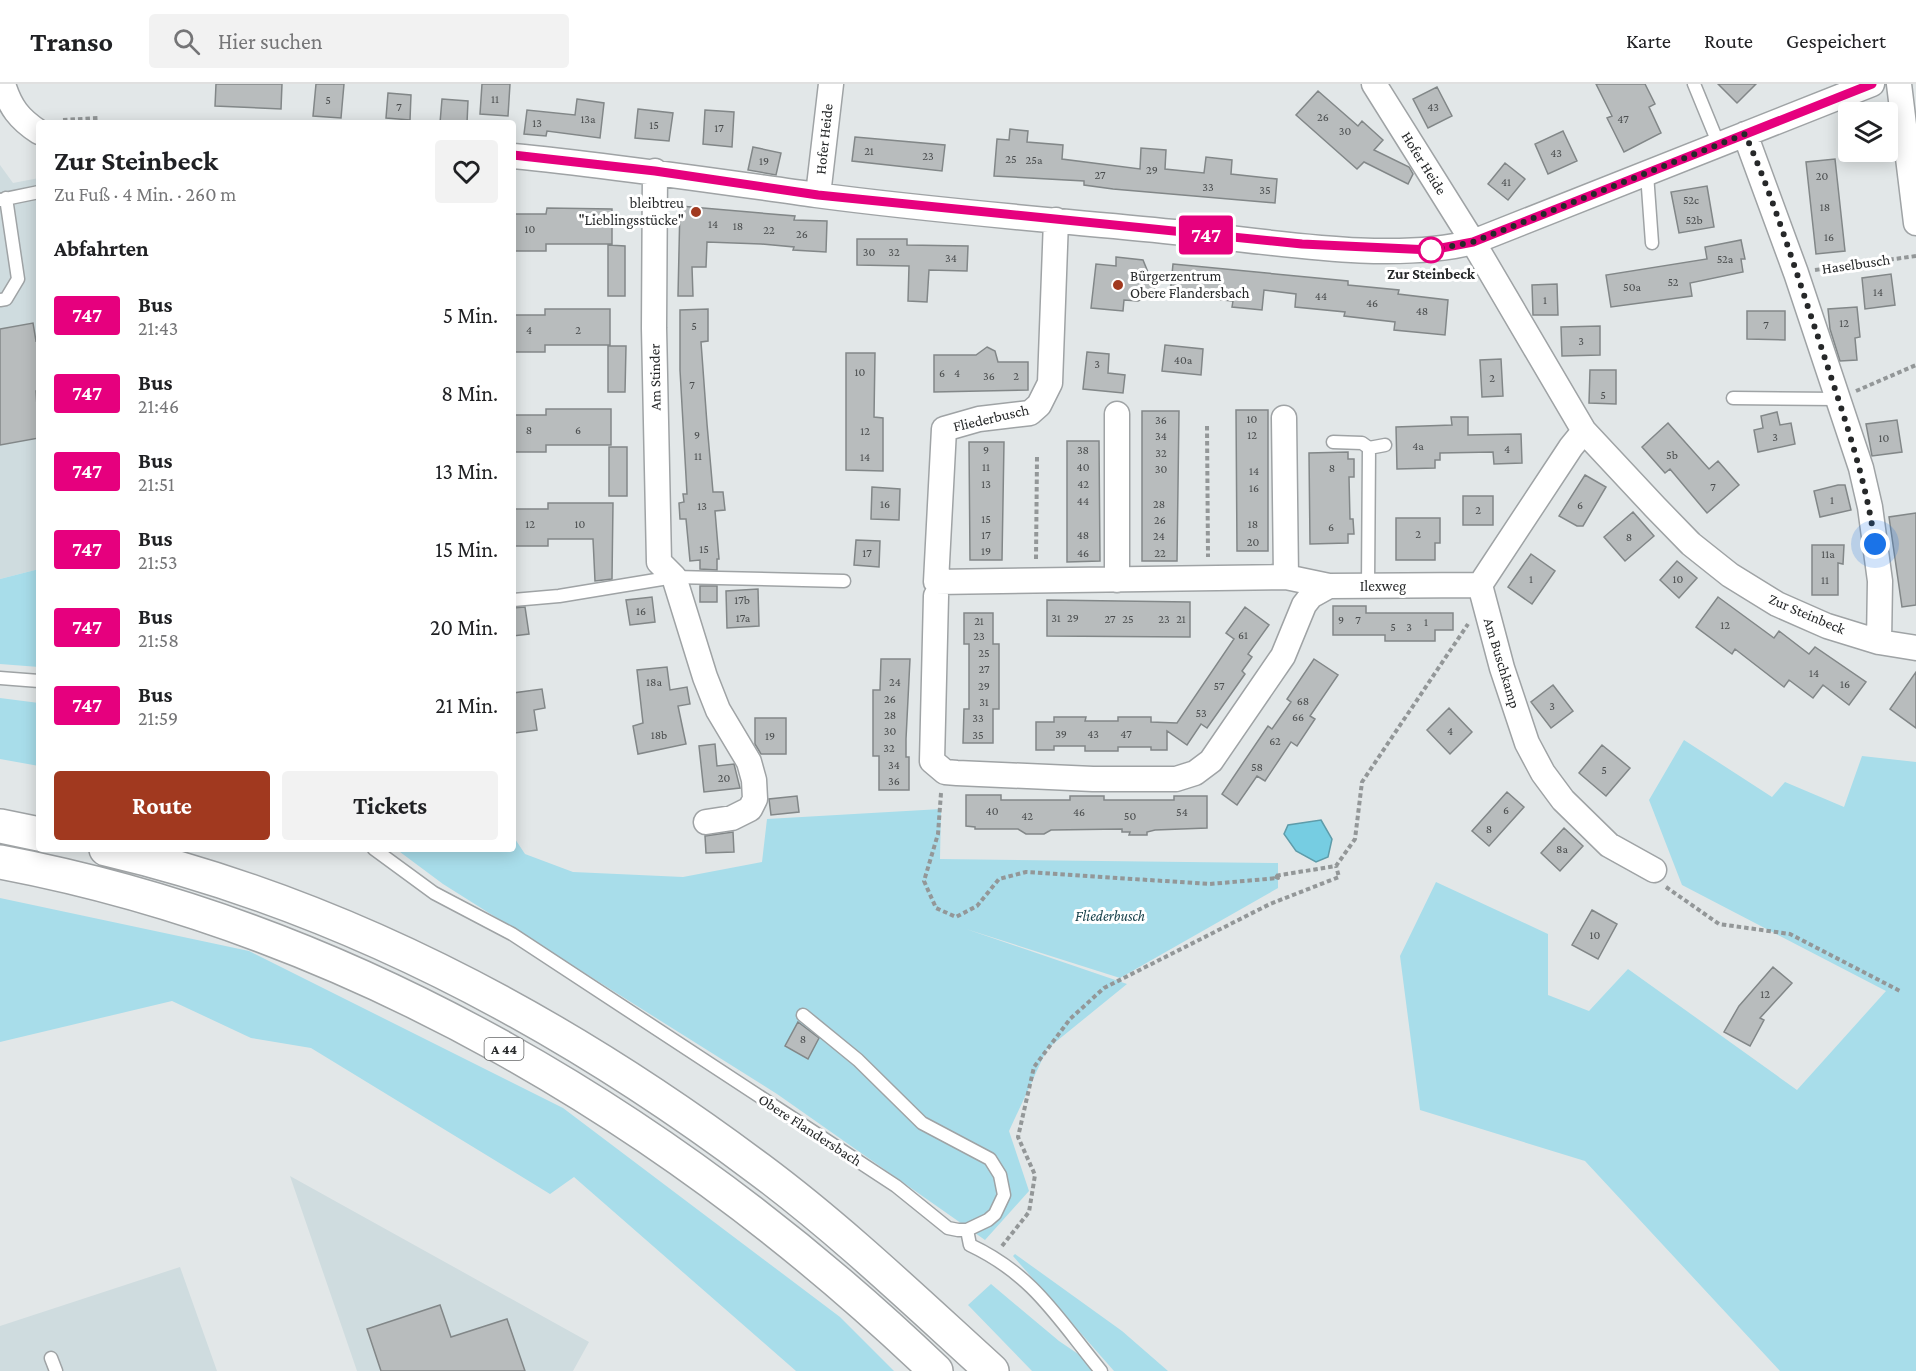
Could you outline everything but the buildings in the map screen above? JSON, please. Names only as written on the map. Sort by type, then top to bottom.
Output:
[{"type":"highway","points":[[0,826],[36,833]]},
{"type":"highway","name":"A 44","points":[[119,852],[178,866],[355,932],[482,992],[578,1047],[657,1097],[760,1170],[891,1278],[992,1371]]},
{"type":"highway","name":"A 44","points":[[0,862],[48,871],[181,906],[345,969],[468,1028],[558,1080],[725,1191],[865,1303],[936,1371]]},
{"type":"street","points":[[3,84],[9,103],[20,119],[36,132]]},
{"type":"street","name":"Hofer Heide","points":[[818,195],[831,84]]},
{"type":"street","name":"Hofer Heide","points":[[1374,84],[1473,242]]},
{"type":"street","points":[[516,156],[655,171],[818,195],[1056,220],[1346,248],[1431,250],[1473,242],[1872,84]]},
{"type":"street","points":[[1899,84],[1916,224]]},
{"type":"street","points":[[0,120],[6,126],[36,133]]},
{"type":"street","points":[[1745,134],[1796,273],[1861,468],[1870,507],[1880,581],[1879,642]]},
{"type":"street","name":"Am Stinder","points":[[655,171],[654,327],[659,562],[674,577],[705,677],[718,710],[749,762],[754,780],[755,799],[750,809],[732,818],[706,822]]},
{"type":"street","name":"Fliederbusch","points":[[945,772],[932,761],[936,589],[944,429],[980,419],[1030,412],[1039,405],[1050,383],[1056,220]]},
{"type":"street","name":"Zur Steinbeck","points":[[1473,242],[1584,432],[1691,544],[1730,575],[1776,604],[1827,626],[1879,642],[1916,648]]},
{"type":"street","points":[[1117,580],[1118,414]]},
{"type":"street","points":[[1284,418],[1286,577]]},
{"type":"street","points":[[1480,585],[1571,447],[1584,432]]},
{"type":"street","name":"Ilexweg","points":[[936,589],[1035,581],[1286,577],[1329,586],[1480,585]]},
{"type":"street","name":"Am Buschkamp","points":[[1480,585],[1502,668],[1527,743],[1543,773],[1563,800],[1609,845],[1654,870]]},
{"type":"street","points":[[945,772],[1093,779],[1176,779],[1195,773],[1211,761],[1222,748],[1283,656],[1304,605],[1311,596],[1329,586]]},
{"type":"lane","points":[[1694,84],[1719,145]]},
{"type":"lane","points":[[1647,174],[1652,243]]},
{"type":"lane","points":[[0,300],[6,299],[18,279],[3,199],[36,193]]},
{"type":"lane","points":[[1733,398],[1838,399]]},
{"type":"lane","points":[[1333,442],[1362,443],[1370,448],[1385,445]]},
{"type":"lane","points":[[1368,586],[1370,448]]},
{"type":"lane","points":[[516,600],[559,596],[674,577],[844,581]]},
{"type":"lane","points":[[0,678],[36,681]]},
{"type":"lane","name":"Obere Flandersbach","points":[[378,852],[434,893],[512,934],[896,1186],[948,1228],[967,1230]]},
{"type":"lane","points":[[803,1016],[858,1060],[922,1123],[977,1151],[996,1166],[1004,1185],[1001,1203],[988,1220],[967,1230],[970,1245],[1013,1268],[1031,1286],[1101,1371]]},
{"type":"lane","points":[[51,1358],[56,1371]]},
{"type":"path","points":[[63,120],[99,118]]},
{"type":"path","name":"Haselbusch","points":[[1796,273],[1916,256]]},
{"type":"path","points":[[1838,399],[1916,365]]},
{"type":"path","points":[[1207,426],[1208,578]]},
{"type":"path","points":[[1035,581],[1037,458]]},
{"type":"path","points":[[945,772],[938,834],[924,881],[936,908],[956,917],[977,906],[999,879],[1026,872],[1210,884],[1278,878],[1274,876],[1336,866],[1356,839],[1362,782],[1473,615]]},
{"type":"path","points":[[994,1256],[1029,1212],[1035,1175],[1018,1137],[1020,1122],[1034,1067],[1070,1019],[1104,988],[1270,904],[1339,877],[1336,866]]},
{"type":"path","points":[[1654,870],[1664,886],[1719,924],[1790,934],[1900,991]]},
{"type":"shaded area","points":[[0,165],[13,183],[36,179],[36,570],[0,579]]},
{"type":"shaded area","points":[[1321,820],[1332,839],[1328,857],[1316,862],[1296,851],[1284,834],[1288,825]]},
{"type":"shaded area","points":[[290,1176],[589,1342],[573,1371],[357,1371]]},
{"type":"shaded area","points":[[180,1267],[217,1371],[0,1371],[0,1326]]},
{"type":"green space","points":[[36,570],[36,667],[0,664],[0,579]]},
{"type":"green space","points":[[0,698],[36,703],[36,765],[0,759]]},
{"type":"green space","points":[[1684,740],[1772,797],[1785,782],[1844,807],[1862,756],[1916,762],[1916,1371],[1780,1371],[1585,1161],[1420,1110],[1400,956],[1436,882],[1548,934],[1548,995],[1589,1011],[1628,969],[1797,1090],[1886,991],[1682,885],[1649,800]]},
{"type":"green space","points":[[941,809],[940,859],[1278,863],[1278,888],[1120,978],[966,929],[1127,984],[1047,1049],[1009,1131],[1029,1191],[985,1240],[777,1094],[443,884],[400,852],[516,852],[516,840],[525,854],[573,872],[683,877],[762,862],[767,819]]},
{"type":"green space","points":[[0,898],[249,951],[563,1108],[840,1317],[894,1371],[796,1371],[574,1177],[550,1194],[311,1048],[251,1038],[172,1001],[0,1042]]},
{"type":"green space","points":[[1015,1254],[1122,1331],[1168,1371],[1114,1371],[1013,1256]]},
{"type":"green space","points":[[991,1284],[1059,1341],[1103,1371],[1032,1371],[968,1305]]},
{"type":"bus line","name":"747","points":[[516,155],[655,171],[818,195],[1056,220],[1346,248],[1431,250],[1473,242],[1872,84]]},
{"type":"place","name":"bleibtreu \"Lieblingsstücke\"","points":[[696,212]]},
{"type":"place","name":"Zur Steinbeck","points":[[1431,250]]},
{"type":"place","name":"Bürgerzentrum Obere Flandersbach","points":[[1118,285]]},
{"type":"route","points":[[1431,250],[1473,242],[1745,134],[1796,273],[1849,429],[1870,507],[1875,544]]}]
